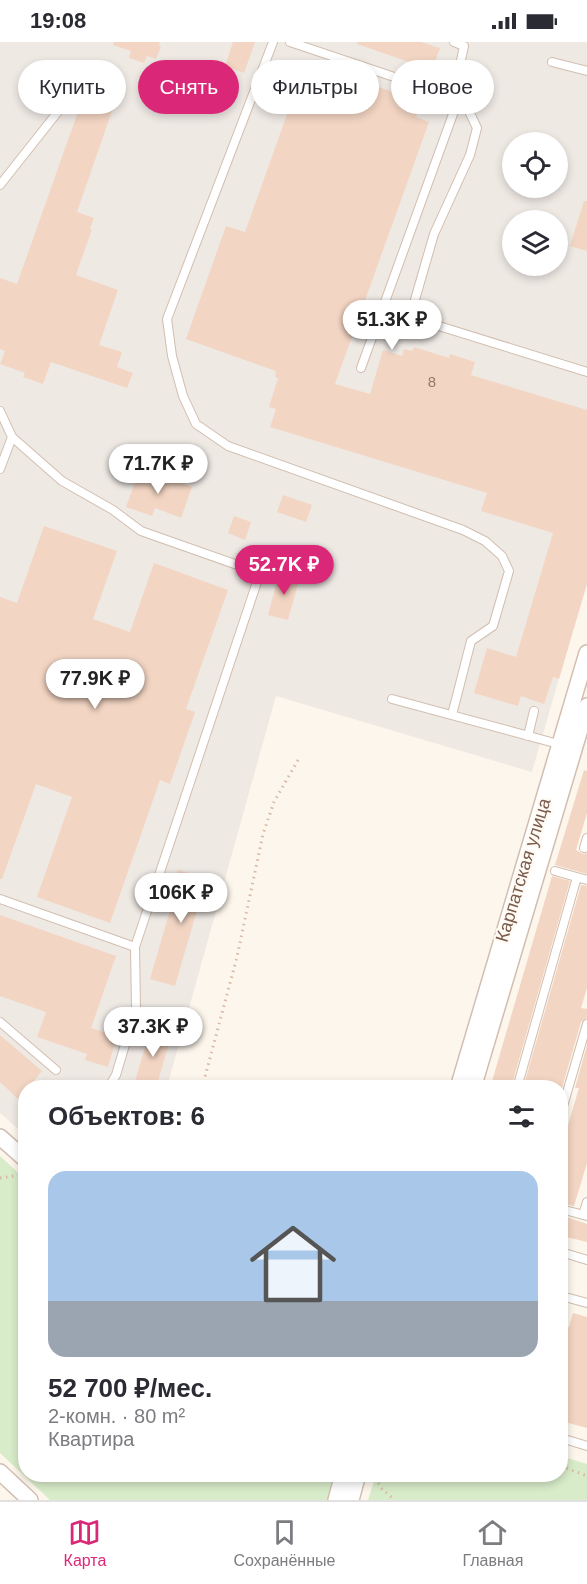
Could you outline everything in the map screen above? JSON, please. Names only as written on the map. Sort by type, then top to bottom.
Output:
[{"type":"street","name":"Карпатская улица","points":[[475,1080],[567,746],[587,653]]},
{"type":"street","name":"Карпатская улица","points":[[461,1080],[567,746],[587,706]]},
{"type":"street","points":[[0,1137],[18,1153]]},
{"type":"street","points":[[0,1472],[30,1500]]},
{"type":"street","points":[[336,1500],[341,1482]]},
{"type":"street","points":[[351,1500],[356,1482]]},
{"type":"lane","points":[[273,42],[167,319],[172,356],[183,396],[196,424],[228,446],[463,530],[486,541],[502,556],[509,571],[493,626],[471,641],[452,715]]},
{"type":"lane","points":[[290,42],[391,76]]},
{"type":"lane","points":[[454,42],[464,46],[461,60]]},
{"type":"lane","points":[[552,62],[587,71]]},
{"type":"lane","points":[[0,185],[56,114]]},
{"type":"lane","points":[[361,368],[453,114]]},
{"type":"lane","points":[[410,317],[434,234],[470,155],[477,128],[471,114]]},
{"type":"lane","points":[[385,303],[410,317],[587,372]]},
{"type":"lane","points":[[0,411],[12,437],[62,481],[113,510],[141,531],[260,573],[135,947],[136,1008],[113,1080]]},
{"type":"lane","points":[[0,469],[12,437]]},
{"type":"lane","points":[[392,699],[567,746]]},
{"type":"lane","points":[[528,736],[534,711]]},
{"type":"lane","points":[[584,848],[587,838]]},
{"type":"lane","points":[[555,871],[587,880]]},
{"type":"lane","points":[[519,1080],[577,877]]},
{"type":"lane","points":[[0,899],[135,947]]},
{"type":"lane","points":[[0,1022],[56,1070]]},
{"type":"lane","points":[[568,1089],[587,1024]]},
{"type":"lane","points":[[568,1211],[585,1215],[587,1202]]},
{"type":"lane","points":[[568,1254],[587,1260]]},
{"type":"lane","points":[[568,1298],[587,1303]]},
{"type":"lane","points":[[568,1440],[587,1446]]},
{"type":"path","points":[[204,1080],[237,957],[263,834],[274,802],[298,760]]},
{"type":"path","points":[[0,1178],[18,1175]]},
{"type":"path","points":[[568,1469],[587,1476]]},
{"type":"path","points":[[378,1482],[395,1500]]},
{"type":"shaded area","points":[[0,42],[587,42],[587,581],[532,772],[276,696],[169,1080],[18,1080],[18,1129],[0,1113]]},
{"type":"green space","points":[[0,1156],[18,1173],[18,1470],[0,1453]]},
{"type":"green space","points":[[568,1458],[587,1464],[587,1500],[368,1500],[374,1482],[568,1482]]},
{"type":"green space","points":[[31,1482],[332,1482],[328,1500],[50,1500]]},
{"type":"building","points":[[114,42],[160,42],[161,47],[156,59],[147,56],[145,60],[138,61],[129,58],[131,51],[113,45]]},
{"type":"building","points":[[233,42],[255,42],[244,73],[239,71],[239,60],[227,60]]},
{"type":"building","points":[[358,42],[421,42],[440,48],[436,60],[403,60],[357,44]]},
{"type":"building","points":[[379,87],[391,91],[391,114],[417,114],[416,117],[429,122],[335,384],[370,394],[383,350],[402,356],[404,349],[412,351],[414,347],[449,358],[450,354],[475,362],[471,375],[587,410],[587,584],[559,679],[553,677],[544,704],[521,696],[518,706],[474,693],[487,648],[516,657],[553,533],[481,511],[487,493],[270,427],[276,409],[269,407],[278,378],[275,377],[276,371],[186,339],[226,226],[245,232],[287,114],[379,114]]},
{"type":"building","points":[[77,114],[111,114],[77,212],[94,218],[76,275],[118,290],[99,345],[122,352],[117,367],[133,373],[127,388],[51,362],[43,384],[23,377],[25,373],[0,364],[5,351],[0,349],[0,278],[17,284]]},
{"type":"building","points":[[584,201],[587,201],[587,251],[570,246]]},
{"type":"building","points":[[140,468],[192,487],[181,518],[155,508],[152,516],[126,507]]},
{"type":"building","points":[[283,495],[312,505],[306,522],[277,512]]},
{"type":"building","points":[[234,516],[251,522],[245,540],[228,533]]},
{"type":"building","points":[[44,526],[117,551],[93,619],[130,632],[154,563],[228,590],[186,709],[195,712],[170,784],[160,780],[110,923],[37,897],[72,797],[36,784],[2,879],[0,879],[0,597],[17,603]]},
{"type":"building","points":[[280,571],[300,577],[288,620],[268,615]]},
{"type":"building","points":[[584,770],[587,771],[587,813],[576,850],[583,854],[587,853],[587,874],[555,865]]},
{"type":"building","points":[[178,870],[220,882],[216,896],[210,895],[206,909],[198,907],[175,986],[150,979],[173,900],[170,899]]},
{"type":"building","points":[[552,876],[570,881],[513,1080],[492,1080]]},
{"type":"building","points":[[581,885],[587,886],[587,988],[581,1008],[587,1009],[587,1018],[581,1022],[564,1080],[525,1080]]},
{"type":"building","points":[[0,915],[116,956],[91,1028],[117,1036],[108,1067],[85,1060],[87,1054],[37,1037],[46,1012],[0,996]]},
{"type":"building","points":[[152,1024],[173,1030],[158,1080],[135,1080]]},
{"type":"building","points":[[0,1035],[42,1071],[35,1080],[18,1080],[18,1099],[0,1082]]},
{"type":"building","points":[[587,1045],[587,1163],[574,1206],[568,1205],[568,1125],[579,1088],[575,1088]]},
{"type":"building","points":[[568,1217],[587,1224],[587,1242],[568,1237]]},
{"type":"building","points":[[573,1313],[587,1317],[587,1428],[568,1423],[569,1327]]}]
